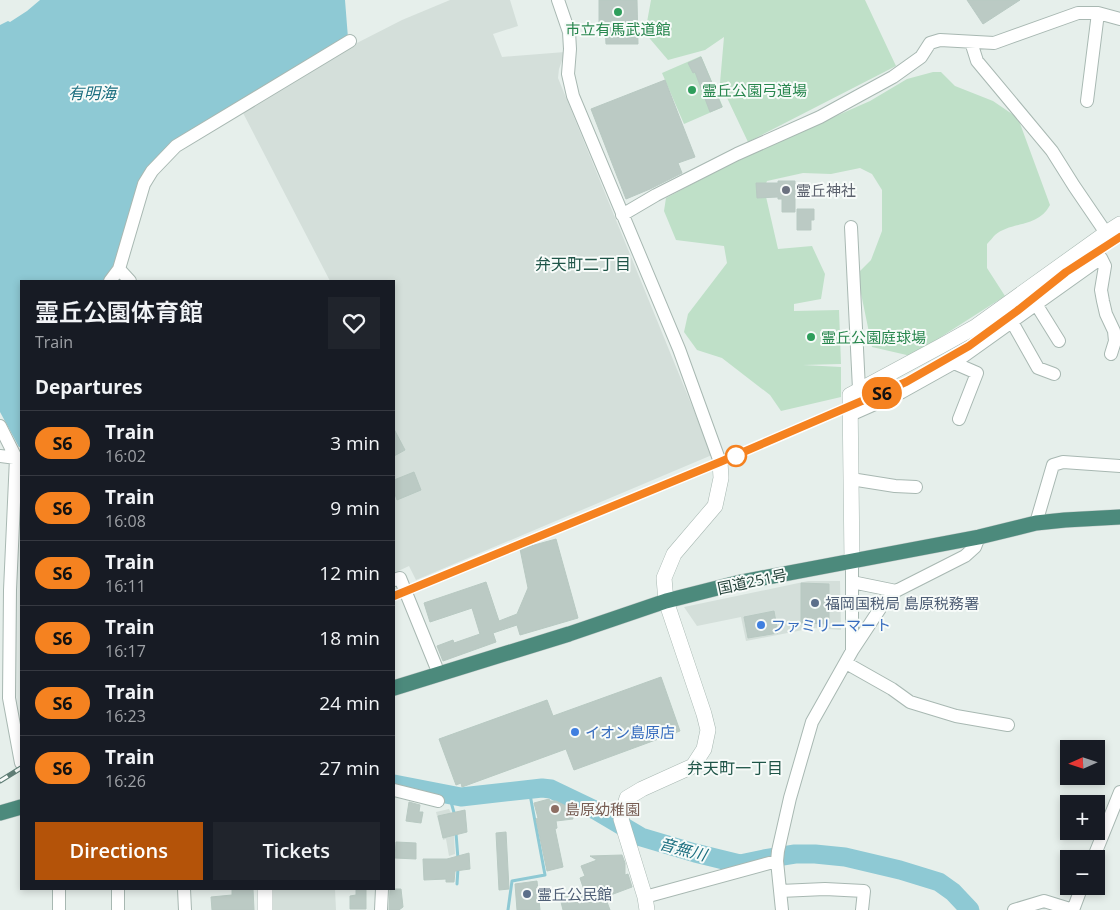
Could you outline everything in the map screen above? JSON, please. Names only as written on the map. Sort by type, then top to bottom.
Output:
[{"type":"highway","name":"国道251号","points":[[395,688],[569,634],[666,601],[741,582],[979,537],[1036,523],[1120,517]]},
{"type":"highway","points":[[0,813],[20,807]]},
{"type":"street","points":[[558,0],[569,32],[568,74],[573,96],[679,350],[720,462],[721,478],[715,506],[674,554],[664,578],[666,601],[708,730],[704,749],[693,766],[642,789],[627,798],[621,819],[625,835],[646,904],[778,857]]},
{"type":"street","points":[[622,215],[656,195],[737,154],[820,117],[893,77],[921,57],[930,43],[940,40],[994,43],[1078,12],[1098,13],[1120,19]]},
{"type":"street","points":[[1087,101],[1098,13]]},
{"type":"street","points":[[111,280],[119,269],[147,177],[171,150],[350,42]]},
{"type":"street","points":[[971,42],[977,61],[1052,151],[1106,233]]},
{"type":"street","points":[[852,651],[850,394],[975,327],[1120,224]]},
{"type":"street","points":[[851,227],[859,389]]},
{"type":"street","points":[[850,415],[902,392],[954,363],[1100,258],[1105,266],[1101,290],[1103,301],[1106,314],[1114,330],[1115,341],[1111,354]]},
{"type":"street","points":[[119,269],[129,280]]},
{"type":"street","points":[[1036,304],[1059,341]]},
{"type":"street","points":[[1012,322],[1032,367],[1054,374]]},
{"type":"street","points":[[954,363],[977,373],[959,419]]},
{"type":"street","points":[[0,426],[16,458],[11,572],[9,698],[20,758]]},
{"type":"street","points":[[0,456],[16,458]]},
{"type":"street","points":[[1036,523],[1053,465],[1063,462],[1120,466]]},
{"type":"street","points":[[851,478],[895,486],[916,487]]},
{"type":"street","points":[[782,910],[778,857],[790,798],[812,722],[852,651],[883,604],[896,591],[965,556],[974,547],[979,537]]},
{"type":"street","points":[[395,580],[400,578],[439,674]]},
{"type":"street","points":[[852,582],[896,591]]},
{"type":"street","points":[[846,663],[892,689],[910,702],[956,716],[1008,725]]},
{"type":"street","points":[[395,790],[438,801]]},
{"type":"street","points":[[1097,850],[1120,792]]},
{"type":"street","points":[[780,891],[825,889],[864,891],[862,910]]},
{"type":"street","points":[[59,890],[59,910]]},
{"type":"street","points":[[118,890],[118,910]]},
{"type":"street","points":[[184,890],[185,910]]},
{"type":"street","points":[[265,890],[265,910]]},
{"type":"street","points":[[382,890],[382,910]]},
{"type":"street","points":[[1014,910],[1044,901],[1073,910],[1079,895]]},
{"type":"shaded area","points":[[450,0],[510,0],[518,26],[493,34],[502,57],[565,52],[558,78],[712,455],[416,580],[409,566],[395,573],[395,280],[329,280],[242,111],[355,44],[402,20]]},
{"type":"shaded area","points":[[808,581],[840,581],[841,630],[813,628],[746,641],[741,617],[697,626],[684,607]]},
{"type":"shaded area","points":[[449,809],[453,817],[455,854],[449,856],[446,839],[443,840],[436,812]]},
{"type":"shaded area","points":[[272,890],[335,890],[336,910],[272,910]]},
{"type":"green space","points":[[651,0],[865,0],[896,66],[748,142],[720,83],[724,37],[705,50],[668,60],[645,33]]},
{"type":"green space","name":"霊丘公園弓道場","points":[[701,56],[723,107],[684,124],[662,73]]},
{"type":"green space","points":[[933,72],[941,72],[955,86],[993,101],[1018,118],[1050,205],[1039,217],[1002,231],[995,235],[987,244],[987,268],[1005,296],[911,356],[872,347],[857,274],[871,260],[882,231],[882,190],[872,174],[860,168],[831,174],[803,173],[767,181],[764,188],[778,249],[812,246],[825,274],[821,299],[794,304],[794,311],[839,310],[841,364],[803,365],[841,367],[841,397],[781,411],[770,395],[722,358],[697,350],[684,332],[688,314],[727,263],[724,246],[676,240],[664,211],[666,198],[745,156],[870,101],[907,79]]},
{"type":"water","name":"有明海","points":[[40,0],[345,0],[348,38],[146,171],[114,268],[105,280],[20,280],[19,447],[0,412],[0,25],[8,21],[10,22]]},
{"type":"building","name":"市立有馬武道館","points":[[599,0],[637,0],[638,44],[606,44],[605,25],[599,25]]},
{"type":"building","points":[[967,0],[1020,0],[983,24]]},
{"type":"building","points":[[701,57],[722,107],[710,112],[695,72],[693,73],[688,63]]},
{"type":"building","points":[[665,80],[695,157],[678,163],[682,173],[626,199],[591,109]]},
{"type":"building","points":[[778,181],[795,181],[795,212],[782,212],[782,199],[778,199],[778,197],[757,198],[756,183],[778,183]]},
{"type":"building","points":[[797,209],[814,209],[814,220],[811,220],[811,230],[797,230]]},
{"type":"building","points":[[395,431],[405,450],[395,455]]},
{"type":"building","points":[[414,472],[421,490],[397,500],[395,480]]},
{"type":"building","points":[[556,539],[578,618],[520,635],[517,625],[493,633],[496,642],[443,661],[437,646],[453,640],[454,643],[480,634],[472,608],[430,622],[424,603],[486,582],[499,621],[517,614],[528,588],[520,549]]},
{"type":"building","name":"福岡国税局 島原税務署","points":[[801,583],[829,584],[829,624],[801,623]]},
{"type":"building","name":"ファミリーマート","points":[[774,611],[778,633],[748,638],[744,617]]},
{"type":"building","points":[[661,677],[680,731],[574,770],[566,749],[462,787],[461,783],[456,785],[439,739],[547,700],[553,716]]},
{"type":"building","points":[[549,799],[572,809],[573,819],[556,821],[557,828],[555,829],[563,867],[547,871],[534,803]]},
{"type":"building","points":[[409,802],[420,805],[419,812],[423,812],[421,823],[406,821]]},
{"type":"building","points":[[465,810],[467,832],[443,838],[438,816]]},
{"type":"building","points":[[506,832],[509,889],[499,890],[496,833]]},
{"type":"building","points":[[396,842],[416,843],[416,859],[395,858]]},
{"type":"building","points":[[469,853],[470,869],[455,871],[454,882],[446,882],[446,879],[424,880],[423,859],[447,859]]},
{"type":"building","points":[[622,855],[625,863],[625,875],[628,874],[632,887],[608,896],[610,901],[607,902],[610,910],[563,910],[560,898],[585,893],[580,878],[585,876],[581,866],[597,860],[590,856]]},
{"type":"building","name":"霊丘公民館","points":[[537,881],[540,910],[517,910],[515,884]]},
{"type":"building","points":[[401,889],[403,907],[399,910],[389,910],[390,890]]},
{"type":"building","points":[[232,890],[253,890],[254,910],[212,910],[211,897],[232,895]]},
{"type":"building","points":[[356,890],[366,890],[366,909],[350,909],[350,896],[356,895]]},
{"type":"waterway","name":"音無川","points":[[395,784],[461,797],[542,788],[551,789],[597,811],[641,837],[695,853],[740,864],[795,854],[845,857],[900,870],[939,882],[953,892],[970,910]]},
{"type":"waterway","points":[[508,910],[512,881],[545,875],[529,789]]},
{"type":"waterway","points":[[449,795],[455,816]]},
{"type":"waterway","points":[[456,833],[458,859]]},
{"type":"waterway","points":[[457,884],[458,868]]},
{"type":"railway","points":[[395,596],[906,383],[969,346],[1066,273],[1120,237]]},
{"type":"railway","points":[[0,781],[20,769]]},
{"type":"train","name":"S6","points":[[395,596],[720,462],[906,382],[969,346],[1066,272],[1120,237]]},
{"type":"place","name":"市立有馬武道館","points":[[618,12]]},
{"type":"place","name":"霊丘公園弓道場","points":[[692,90]]},
{"type":"place","name":"霊丘神社","points":[[786,190]]},
{"type":"place","name":"霊丘公園庭球場","points":[[811,337]]},
{"type":"place","name":"福岡国税局 島原税務署","points":[[815,603]]},
{"type":"place","name":"ファミリーマート","points":[[761,625]]},
{"type":"place","name":"イオン島原店","points":[[575,732]]},
{"type":"place","name":"島原幼稚園","points":[[555,809]]},
{"type":"place","name":"霊丘公民館","points":[[527,894]]},
{"type":"district","name":"弁天町二丁目","points":[[583,264]]},
{"type":"district","name":"弁天町一丁目","points":[[735,768]]}]
